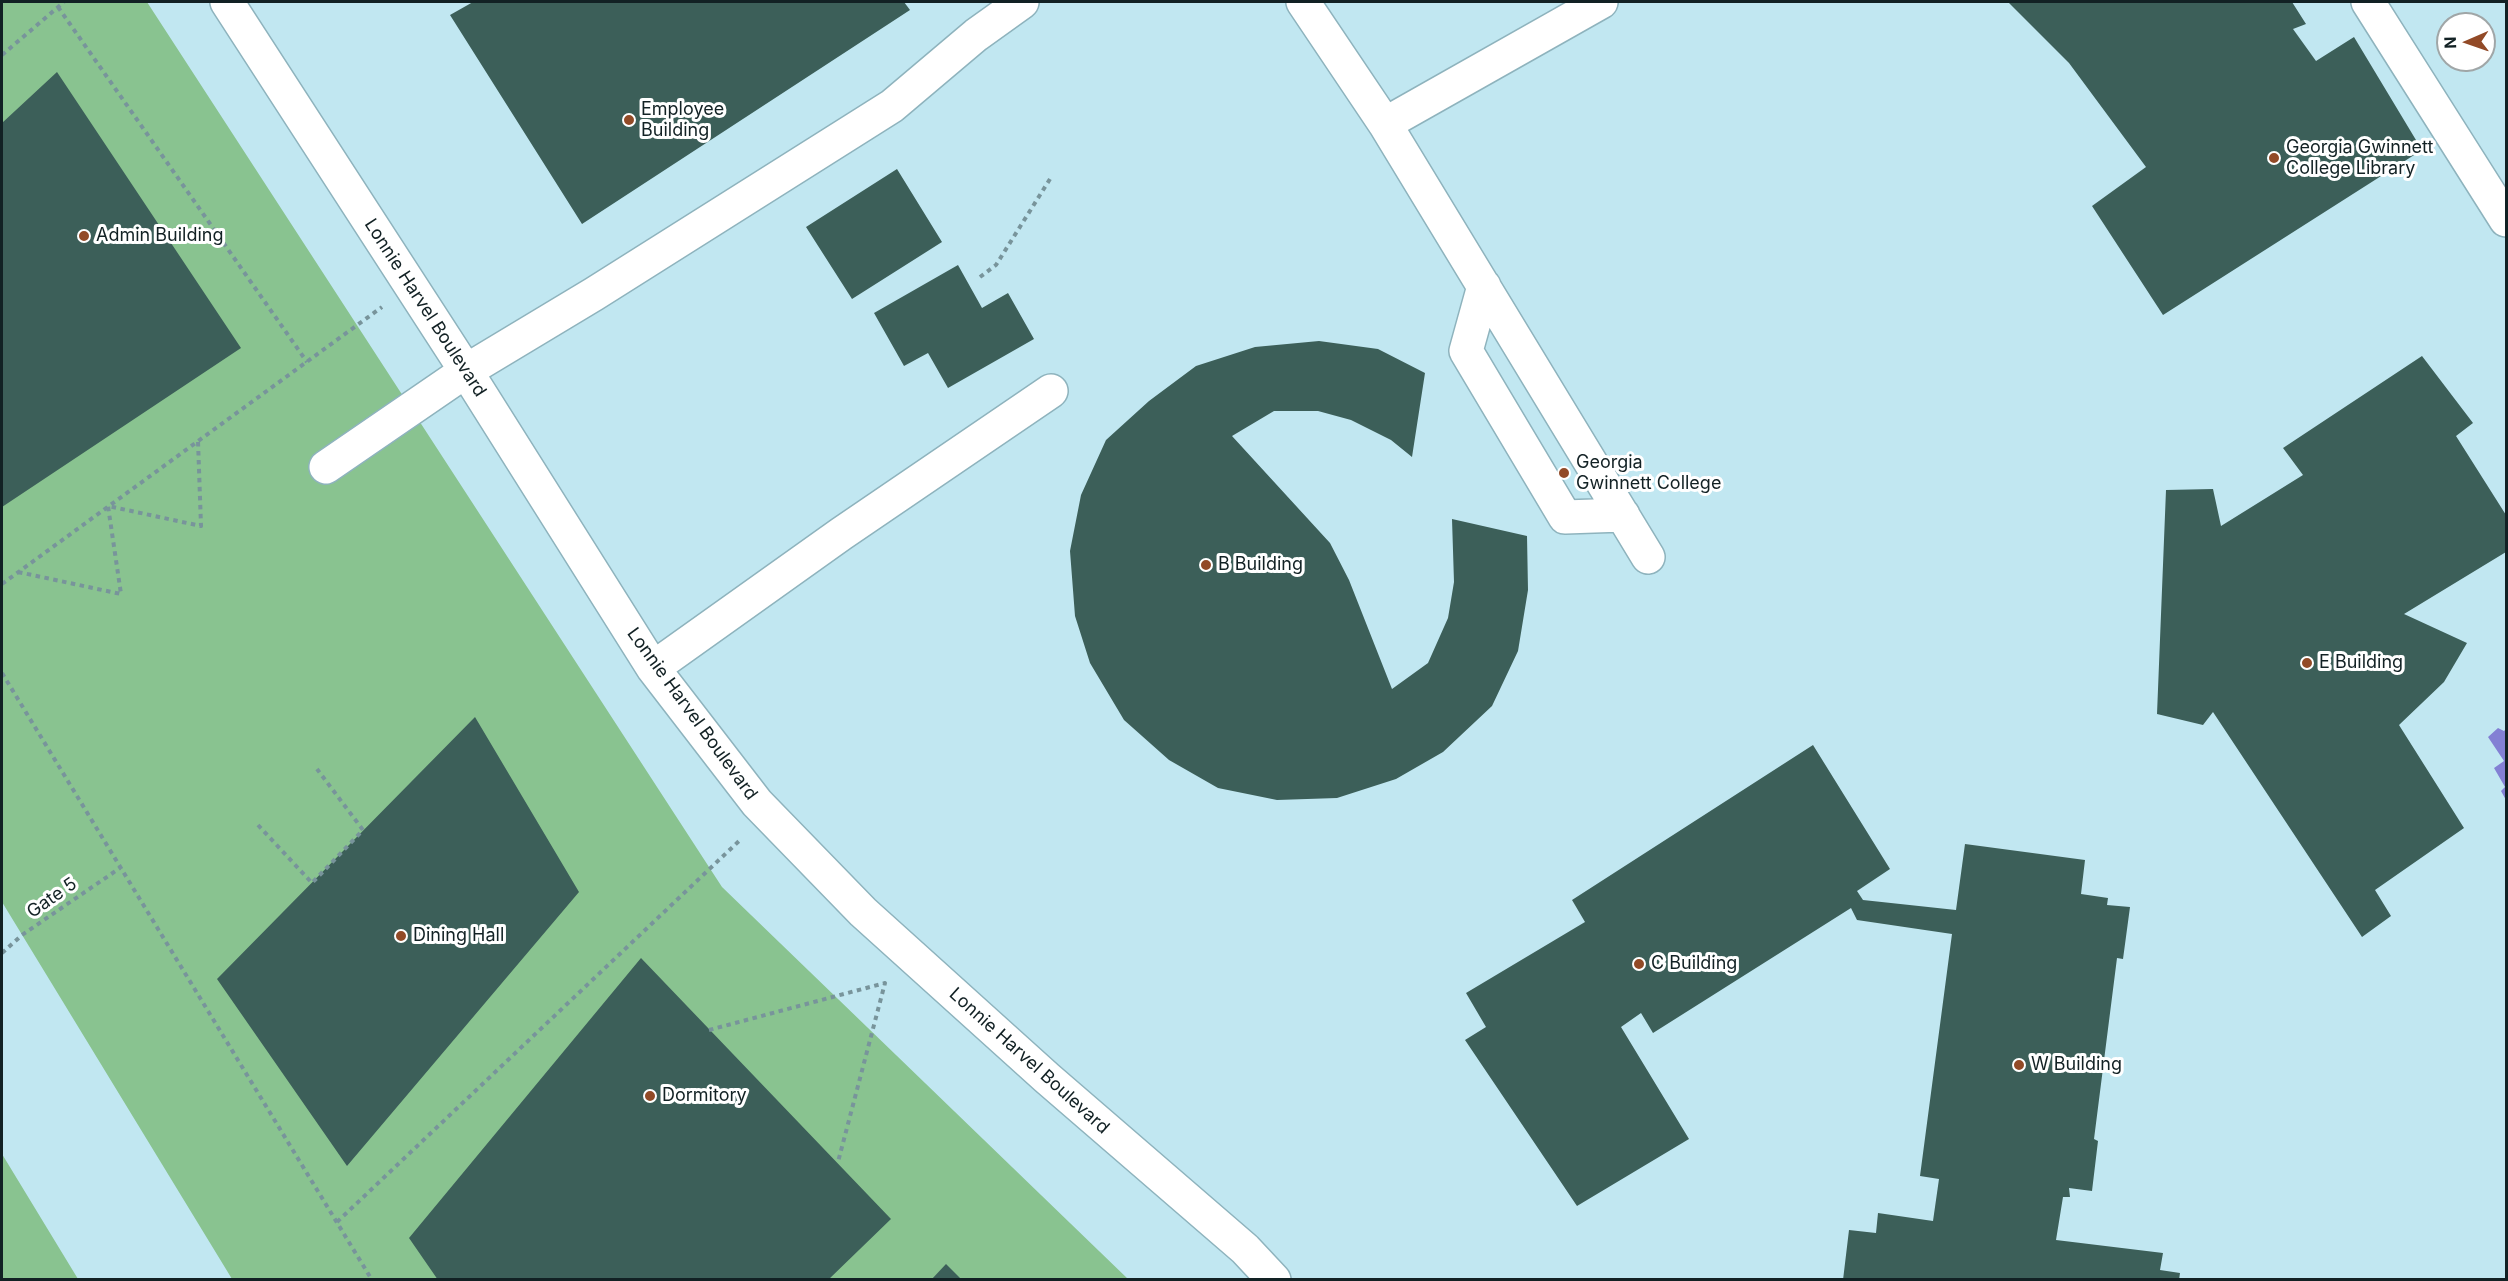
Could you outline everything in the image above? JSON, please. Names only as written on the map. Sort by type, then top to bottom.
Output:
[{"type":"street","name":"Lonnie Harvel Boulevard","points":[[227,2],[466,371],[653,668],[757,803],[863,912],[1047,1078],[1245,1249],[1274,1280]]},
{"type":"street","points":[[326,467],[466,371],[594,294],[892,106],[976,35],[1022,2]]},
{"type":"street","points":[[1303,2],[1385,124],[1648,556]]},
{"type":"street","points":[[1385,124],[1600,2]]},
{"type":"street","points":[[2368,2],[2506,220]]},
{"type":"street","points":[[1484,286],[1467,351],[1565,518],[1623,515]]},
{"type":"street","points":[[653,668],[841,534],[1051,391]]},
{"type":"path","points":[[2,55],[64,2]]},
{"type":"path","points":[[58,7],[307,362]]},
{"type":"path","points":[[980,277],[996,265],[1050,179]]},
{"type":"path","points":[[2,584],[383,306]]},
{"type":"path","points":[[108,506],[201,526],[198,441]]},
{"type":"path","points":[[17,572],[121,594],[108,506]]},
{"type":"path","points":[[2,674],[372,1280]]},
{"type":"path","points":[[258,825],[312,883],[363,830],[317,769]]},
{"type":"path","points":[[337,1222],[739,841]]},
{"type":"path","name":"Gate 5","points":[[2,953],[22,935],[120,868]]},
{"type":"path","points":[[709,1030],[885,983],[838,1162]]},
{"type":"green space","points":[[2,2],[147,2],[722,887],[1128,1279],[232,1279],[2,902]]},
{"type":"green space","points":[[2,1154],[78,1279],[2,1279]]},
{"type":"shaded area","points":[[2498,728],[2504,731],[2506,729],[2506,800],[2501,791],[2505,787],[2494,768],[2504,761],[2488,737]]},
{"type":"building","name":"Employee Building","points":[[473,2],[904,2],[910,10],[582,224],[450,15]]},
{"type":"building","name":"Georgia Gwinnett College Library","points":[[2008,2],[2292,2],[2306,24],[2293,29],[2316,61],[2354,37],[2422,150],[2163,315],[2092,206],[2146,167],[2069,63]]},
{"type":"building","name":"Admin Building","points":[[57,72],[241,348],[2,507],[2,123]]},
{"type":"building","points":[[897,169],[942,242],[852,299],[806,227]]},
{"type":"building","points":[[958,265],[982,308],[1008,293],[1034,339],[948,388],[928,353],[904,366],[874,313]]},
{"type":"building","name":"B Building","points":[[1319,341],[1378,349],[1425,373],[1412,457],[1391,440],[1351,420],[1318,411],[1274,411],[1232,436],[1330,543],[1349,580],[1392,689],[1428,663],[1448,618],[1454,582],[1452,519],[1527,536],[1528,590],[1518,651],[1492,706],[1443,752],[1396,779],[1337,798],[1277,800],[1218,788],[1169,760],[1124,720],[1090,663],[1075,616],[1070,551],[1081,495],[1106,440],[1149,401],[1196,366],[1255,347]]},
{"type":"building","name":"E Building","points":[[2422,356],[2473,423],[2456,436],[2506,515],[2506,552],[2404,614],[2467,643],[2444,682],[2399,725],[2464,828],[2375,890],[2391,916],[2362,937],[2213,712],[2203,725],[2157,714],[2166,490],[2213,489],[2221,526],[2303,475],[2283,448]]},
{"type":"building","name":"Dining Hall","points":[[475,717],[579,892],[347,1166],[217,979]]},
{"type":"building","points":[[1813,745],[1890,869],[1857,891],[1863,900],[1956,910],[1965,844],[2085,860],[2081,894],[2108,898],[2107,905],[2130,907],[2123,959],[2117,958],[2094,1139],[2098,1141],[2092,1191],[2069,1188],[2070,1197],[2063,1197],[2056,1240],[2163,1253],[2160,1270],[2180,1273],[2179,1280],[1843,1280],[1849,1230],[1876,1233],[1878,1213],[1933,1221],[1939,1179],[1920,1176],[1952,934],[1857,920],[1851,908],[1653,1033],[1641,1013],[1621,1027],[1689,1139],[1577,1206],[1465,1040],[1486,1027],[1466,993],[1585,922],[1572,900]]},
{"type":"building","name":"Dormitory","points":[[641,958],[891,1219],[828,1280],[438,1280],[409,1238]]},
{"type":"building","points":[[946,1264],[962,1280],[931,1280]]},
{"type":"place","name":"Employee Building","points":[[629,120]]},
{"type":"place","name":"Georgia Gwinnett College Library","points":[[2274,158]]},
{"type":"place","name":"Admin Building","points":[[84,236]]},
{"type":"place","name":"Georgia Gwinnett College","points":[[1564,473]]},
{"type":"place","name":"B Building","points":[[1206,565]]},
{"type":"place","name":"E Building","points":[[2307,663]]},
{"type":"place","name":"Dining Hall","points":[[401,936]]},
{"type":"place","name":"C Building","points":[[1639,964]]},
{"type":"place","name":"W Building","points":[[2019,1065]]},
{"type":"place","name":"Dormitory","points":[[650,1096]]}]
